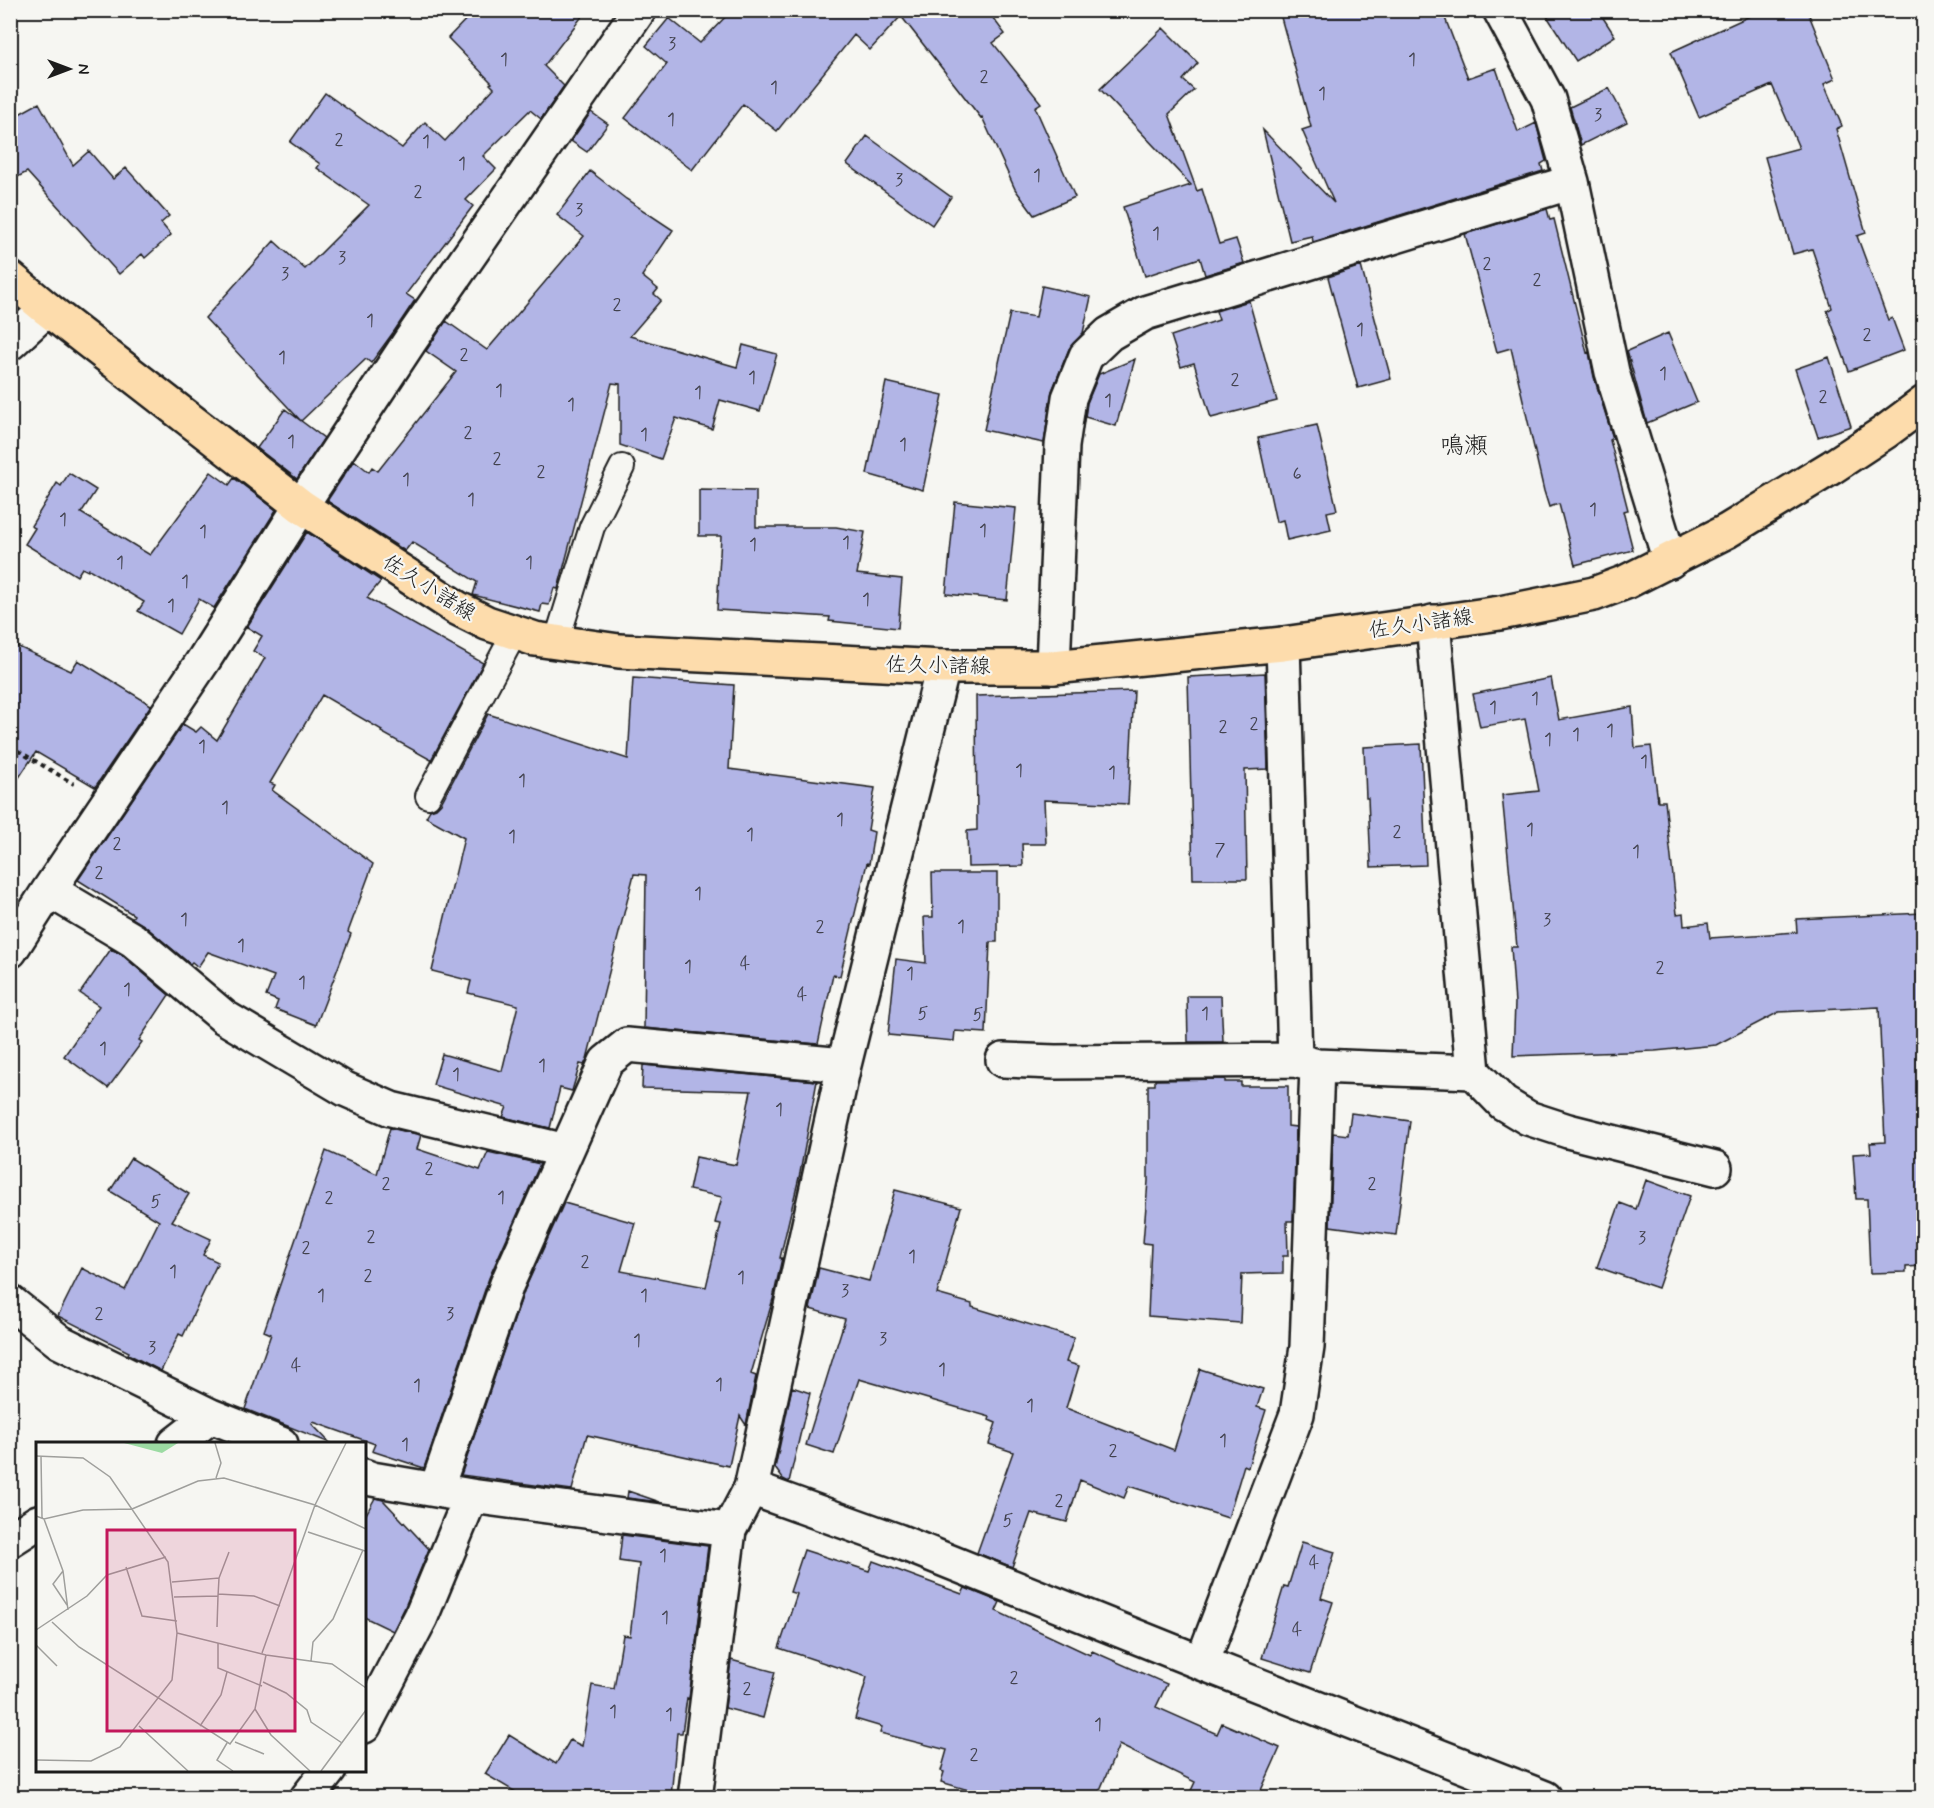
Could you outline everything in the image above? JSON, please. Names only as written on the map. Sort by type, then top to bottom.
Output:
[{"type":"main road","name":"佐久小諸線","points":[[10,278],[301,506],[457,608],[487,623],[556,643],[619,651],[943,667],[1053,667],[1283,644],[1500,613],[1594,594],[1670,561],[1727,531],[1832,467],[1885,432],[1923,403]]},
{"type":"street","points":[[10,951],[410,341],[639,10]]},
{"type":"street","points":[[1500,10],[1548,99],[1572,182],[1612,372],[1670,561]]},
{"type":"street","points":[[1053,667],[1062,446],[1070,398],[1086,356],[1109,334],[1145,314],[1572,182]]},
{"type":"street","points":[[10,343],[47,309]]},
{"type":"street","points":[[1433,622],[1473,1072],[1503,1103],[1528,1118],[1568,1131],[1716,1168]]},
{"type":"street","points":[[1202,1663],[1297,1414],[1307,1347],[1306,1063],[1283,644]]},
{"type":"street","points":[[695,1797],[729,1530],[751,1488],[844,1065],[943,667]]},
{"type":"street","points":[[49,890],[134,940],[224,1017],[345,1089],[391,1109],[566,1151]]},
{"type":"street","points":[[436,1490],[507,1284],[606,1062],[627,1045],[844,1065]]},
{"type":"street","points":[[1003,1060],[1306,1063],[1473,1072]]},
{"type":"street","points":[[10,1302],[60,1342],[211,1416],[278,1442]]},
{"type":"street","points":[[176,1442],[211,1416]]},
{"type":"street","points":[[366,1477],[471,1496],[729,1530]]},
{"type":"street","points":[[751,1488],[898,1541],[1545,1797]]},
{"type":"street","points":[[366,1722],[421,1617],[471,1496]]},
{"type":"street","points":[[10,1540],[36,1523]]},
{"type":"street","points":[[307,1797],[327,1772]]},
{"type":"lane","points":[[556,643],[592,527],[622,467]]},
{"type":"lane","points":[[428,796],[515,632]]},
{"type":"path","points":[[10,746],[107,804]]},
{"type":"building","points":[[475,10],[587,10],[544,66],[564,86],[541,119],[530,110],[483,156],[496,169],[466,200],[473,206],[406,294],[415,300],[395,330],[371,363],[366,359],[301,421],[205,318],[274,241],[305,269],[369,205],[317,168],[320,164],[290,142],[325,93],[402,148],[425,122],[445,141],[494,88],[490,84],[492,83],[448,38]]},
{"type":"building","points":[[732,10],[987,10],[1005,34],[993,43],[1041,103],[1035,107],[1075,197],[1034,215],[1015,189],[982,117],[901,16],[870,50],[854,35],[777,131],[743,104],[692,170],[625,118],[667,64],[646,46],[669,18],[700,43]]},
{"type":"building","points":[[1279,10],[1442,10],[1468,78],[1496,68],[1518,132],[1536,123],[1546,161],[1541,164],[1543,171],[1313,242],[1312,236],[1290,241],[1263,130],[1334,203],[1302,130],[1311,127]]},
{"type":"building","points":[[1543,10],[1598,10],[1615,36],[1576,61]]},
{"type":"building","points":[[1763,10],[1807,10],[1835,79],[1824,84],[1842,126],[1836,129],[1866,233],[1857,236],[1888,320],[1892,318],[1904,350],[1849,371],[1827,311],[1832,308],[1812,249],[1793,254],[1765,157],[1799,148],[1772,85],[1699,117],[1671,52]]},
{"type":"building","points":[[1163,28],[1198,63],[1183,80],[1194,90],[1169,114],[1197,191],[1202,189],[1219,244],[1236,239],[1244,263],[1205,275],[1200,258],[1145,276],[1123,207],[1191,185],[1100,89]]},
{"type":"building","points":[[1609,88],[1627,122],[1581,145],[1570,107]]},
{"type":"building","points":[[39,103],[73,165],[89,151],[113,179],[126,168],[169,216],[161,223],[171,235],[145,258],[142,254],[119,274],[27,172],[10,181],[10,119]]},
{"type":"building","points":[[591,112],[608,124],[587,152],[571,141]]},
{"type":"building","points":[[867,136],[951,197],[932,225],[847,164]]},
{"type":"building","points":[[590,171],[626,199],[673,230],[642,276],[658,289],[654,294],[661,300],[630,336],[737,367],[743,345],[777,354],[760,411],[720,400],[712,429],[676,418],[661,459],[620,445],[620,384],[612,383],[558,589],[554,588],[549,605],[542,604],[540,612],[473,595],[477,582],[412,542],[405,551],[327,501],[354,460],[369,472],[372,467],[378,471],[456,372],[426,351],[446,321],[487,350],[584,236],[557,215]]},
{"type":"building","points":[[1547,209],[1550,220],[1554,219],[1587,353],[1589,352],[1594,377],[1613,438],[1610,440],[1628,510],[1623,511],[1633,550],[1575,565],[1559,504],[1549,507],[1544,491],[1511,348],[1497,352],[1465,234]]},
{"type":"building","points":[[1361,266],[1391,379],[1358,388],[1328,277]]},
{"type":"building","points":[[1042,286],[1091,297],[1083,333],[1069,349],[1052,391],[1044,443],[984,430],[1010,313],[1036,317]]},
{"type":"building","points":[[1249,301],[1277,401],[1211,418],[1194,363],[1181,367],[1171,336],[1219,320],[1216,311]]},
{"type":"building","points":[[1668,333],[1697,402],[1647,423],[1627,351]]},
{"type":"building","points":[[1829,357],[1851,426],[1818,437],[1795,369]]},
{"type":"building","points":[[1135,359],[1116,426],[1085,417],[1087,403],[1099,374]]},
{"type":"building","points":[[886,382],[943,395],[923,490],[867,474]]},
{"type":"building","points":[[285,409],[324,438],[297,479],[257,448]]},
{"type":"building","points":[[1317,425],[1337,510],[1327,512],[1331,530],[1287,540],[1283,520],[1276,522],[1258,438]]},
{"type":"building","points":[[211,472],[229,485],[234,478],[276,510],[214,608],[199,599],[179,634],[138,611],[144,602],[89,569],[88,571],[82,568],[77,576],[25,544],[35,528],[31,526],[57,483],[61,486],[69,473],[96,490],[81,513],[150,555]]},
{"type":"building","points":[[699,490],[756,491],[756,527],[836,527],[865,532],[857,574],[902,579],[898,628],[829,621],[830,617],[717,610],[721,536],[699,536]]},
{"type":"building","points":[[955,502],[1016,508],[1007,600],[946,594]]},
{"type":"building","points":[[307,532],[381,581],[367,598],[483,663],[431,760],[322,695],[270,783],[275,785],[272,790],[373,864],[348,932],[351,934],[316,1025],[275,1009],[278,1001],[266,996],[274,976],[208,952],[198,967],[192,962],[190,964],[145,926],[132,918],[134,915],[78,880],[183,724],[196,732],[201,727],[217,740],[265,658],[253,651],[262,636],[247,627]]},
{"type":"building","points":[[10,643],[71,671],[78,660],[151,705],[95,787],[36,752],[10,791]]},
{"type":"building","points":[[1265,673],[1268,769],[1245,770],[1247,879],[1193,879],[1188,677]]},
{"type":"building","points":[[633,678],[734,685],[729,769],[875,788],[868,830],[874,832],[869,864],[867,863],[840,976],[833,975],[818,1044],[644,1028],[646,875],[634,874],[587,1059],[584,1065],[580,1064],[572,1091],[560,1088],[550,1128],[503,1117],[507,1107],[433,1085],[442,1054],[502,1071],[518,1005],[468,993],[471,981],[432,971],[464,838],[426,817],[430,810],[441,803],[488,714],[628,759]]},
{"type":"building","points":[[1551,678],[1559,720],[1632,707],[1635,748],[1651,746],[1658,801],[1665,801],[1677,914],[1683,913],[1684,926],[1708,923],[1710,938],[1797,932],[1796,919],[1923,913],[1923,1266],[1906,1267],[1906,1272],[1870,1273],[1867,1199],[1856,1199],[1853,1154],[1871,1153],[1870,1143],[1885,1142],[1879,1007],[1779,1012],[1716,1045],[1655,1051],[1513,1056],[1515,1003],[1511,947],[1517,947],[1502,795],[1539,791],[1525,719],[1480,727],[1473,694]]},
{"type":"building","points":[[1134,691],[1128,804],[1044,800],[1046,844],[1022,844],[1023,866],[968,867],[967,831],[977,830],[976,696]]},
{"type":"building","points":[[1421,744],[1426,865],[1371,867],[1364,747]]},
{"type":"building","points":[[932,873],[997,873],[997,942],[990,942],[986,1033],[955,1031],[954,1041],[888,1035],[896,959],[926,963],[924,917],[933,917]]},
{"type":"building","points":[[111,949],[122,955],[169,995],[139,1040],[142,1042],[108,1088],[64,1056],[99,1006],[80,993]]},
{"type":"building","points":[[1187,996],[1221,996],[1223,1042],[1188,1042]]},
{"type":"building","points":[[643,1065],[817,1081],[773,1299],[751,1374],[756,1376],[746,1425],[740,1416],[729,1466],[587,1435],[572,1490],[461,1475],[524,1291],[564,1203],[635,1223],[621,1271],[706,1287],[721,1224],[715,1223],[722,1197],[689,1190],[696,1157],[736,1165],[751,1091],[642,1088]]},
{"type":"building","points":[[1225,1079],[1225,1082],[1241,1082],[1241,1086],[1288,1086],[1288,1126],[1296,1127],[1293,1221],[1287,1221],[1288,1256],[1283,1256],[1283,1273],[1242,1274],[1240,1323],[1148,1316],[1151,1244],[1143,1243],[1148,1181],[1148,1085],[1155,1085],[1155,1080]]},
{"type":"building","points":[[1351,1113],[1410,1121],[1396,1235],[1330,1226],[1333,1133],[1348,1135]]},
{"type":"building","points":[[390,1128],[421,1135],[417,1149],[480,1170],[488,1152],[540,1164],[489,1278],[424,1468],[372,1451],[375,1444],[313,1422],[312,1424],[329,1442],[245,1409],[271,1334],[264,1331],[326,1151],[377,1174]]},
{"type":"building","points":[[131,1158],[189,1194],[172,1221],[211,1239],[203,1255],[218,1262],[183,1336],[179,1334],[161,1371],[58,1316],[82,1268],[125,1290],[159,1221],[110,1191]]},
{"type":"building","points":[[1646,1180],[1690,1196],[1658,1288],[1597,1267],[1620,1203],[1636,1209]]},
{"type":"building","points":[[895,1190],[961,1207],[937,1294],[1074,1338],[1066,1362],[1079,1366],[1066,1408],[1174,1450],[1200,1369],[1263,1389],[1257,1407],[1266,1410],[1248,1467],[1244,1465],[1228,1518],[1129,1486],[1124,1498],[1080,1480],[1067,1522],[1031,1513],[1012,1567],[977,1553],[1013,1452],[989,1444],[996,1423],[989,1420],[990,1417],[859,1379],[834,1454],[806,1445],[845,1319],[810,1309],[819,1268],[869,1281]]},
{"type":"building","points":[[792,1387],[810,1393],[789,1482],[783,1479],[775,1468]]},
{"type":"building","points":[[628,1491],[660,1502],[627,1498]]},
{"type":"building","points":[[375,1498],[383,1500],[429,1549],[393,1631],[366,1618],[366,1514]]},
{"type":"building","points":[[622,1535],[708,1546],[689,1699],[687,1698],[682,1733],[677,1733],[671,1797],[619,1794],[617,1797],[524,1797],[485,1774],[509,1735],[556,1764],[570,1740],[582,1746],[592,1685],[614,1689],[623,1635],[630,1636],[639,1564],[619,1561]]},
{"type":"building","points":[[1302,1542],[1335,1552],[1321,1598],[1333,1602],[1310,1673],[1262,1658],[1284,1586],[1288,1587]]},
{"type":"building","points":[[804,1550],[869,1571],[873,1561],[962,1594],[965,1588],[1000,1602],[996,1611],[1090,1655],[1092,1651],[1167,1684],[1156,1707],[1217,1734],[1222,1723],[1280,1748],[1258,1797],[1188,1797],[1195,1782],[1119,1745],[1097,1797],[992,1797],[941,1782],[944,1772],[941,1771],[947,1750],[880,1733],[882,1727],[855,1719],[867,1677],[779,1648],[797,1594],[790,1592]]},
{"type":"building","points":[[731,1660],[775,1672],[763,1718],[725,1708]]},
{"type":"district","name":"鳴瀬","points":[[1464,446]]}]
